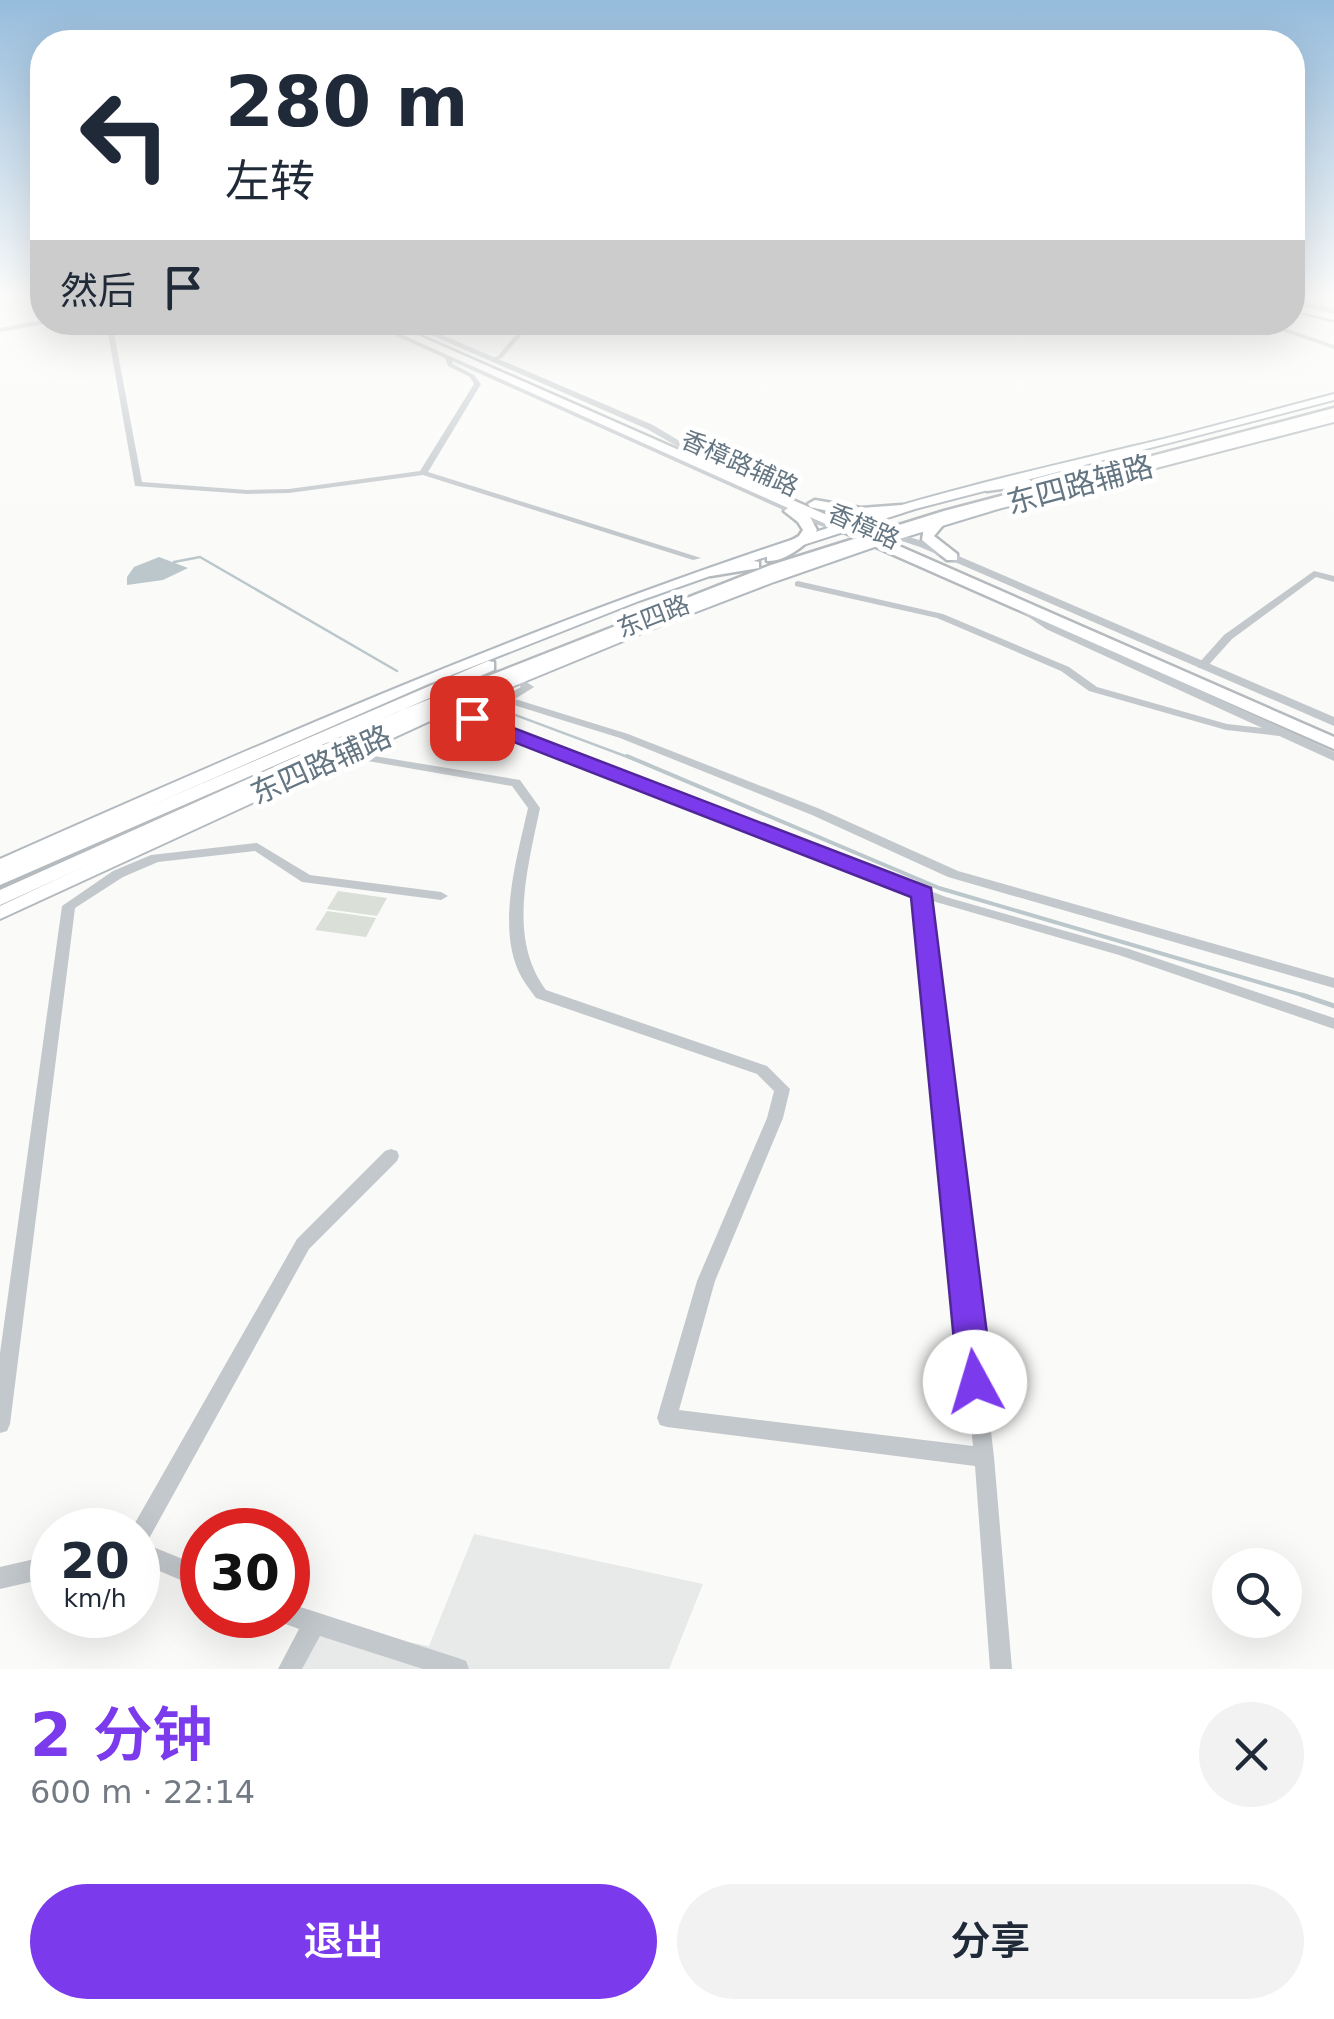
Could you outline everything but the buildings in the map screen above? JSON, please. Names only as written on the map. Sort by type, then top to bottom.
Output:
[{"type":"main road","name":"香樟路","points":[[490,373],[1334,731]]},
{"type":"main road","name":"香樟路","points":[[512,373],[812,503],[931,566],[1334,744]]},
{"type":"main road","name":"东四路","points":[[0,878],[425,691],[763,562],[1033,482],[1334,400]]},
{"type":"main road","name":"东四路辅路","points":[[0,913],[516,679],[827,559],[902,509],[1334,400]]},
{"type":"main road","name":"东四路","points":[[0,898],[403,716],[866,532],[1334,415]]},
{"type":"main road","name":"东四路辅路","points":[[0,866],[433,677],[800,541],[938,523],[1334,415]]},
{"type":"main road","points":[[987,486],[1033,482]]},
{"type":"main road","points":[[1007,498],[1052,492]]},
{"type":"main road","points":[[812,503],[861,512],[902,509]]},
{"type":"main road","points":[[952,557],[927,536],[929,529],[971,508]]},
{"type":"main road","points":[[710,572],[763,562],[808,535],[809,526],[792,510]]},
{"type":"main road","points":[[827,559],[884,554],[931,566]]},
{"type":"main road","points":[[716,592],[758,584]]},
{"type":"street","points":[[118,373],[138,484],[261,492],[423,474],[696,558]]},
{"type":"street","points":[[423,474],[478,384],[466,373]]},
{"type":"street","name":"香樟路辅路","points":[[482,373],[792,510],[952,557],[1334,722]]},
{"type":"street","points":[[522,373],[655,430],[682,446]]},
{"type":"street","points":[[1202,666],[1228,637],[1314,574],[1334,578]]},
{"type":"street","points":[[798,584],[940,616],[1065,669],[1092,689],[1226,726],[1280,733]]},
{"type":"street","name":"香樟路","points":[[1016,604],[1050,626],[1334,757]]},
{"type":"street","points":[[516,679],[529,687],[472,718],[922,893],[1124,952],[1334,1024]]},
{"type":"street","points":[[508,700],[624,736],[816,812],[953,874],[1334,984]]},
{"type":"street","points":[[362,757],[516,784],[534,808],[514,904],[526,980],[541,994],[762,1070],[782,1089],[774,1118],[706,1281],[666,1418],[984,1457]]},
{"type":"street","points":[[0,1424],[70,906],[118,874],[156,858],[257,847],[306,879],[441,896]]},
{"type":"street","points":[[922,893],[984,1457],[1002,1669]]},
{"type":"street","points":[[155,1508],[303,1244],[391,1156]]},
{"type":"street","points":[[0,1578],[30,1571]]},
{"type":"street","points":[[310,1623],[458,1669]]},
{"type":"street","points":[[289,1669],[314,1625]]},
{"type":"shaded area","points":[[159,557],[188,568],[163,580],[127,585],[134,567]]},
{"type":"shaded area","points":[[338,891],[387,898],[377,916],[327,909]]},
{"type":"shaded area","points":[[327,911],[376,918],[366,937],[315,930]]},
{"type":"shaded area","points":[[474,1534],[703,1584],[669,1669],[288,1669],[306,1638],[310,1638],[314,1625],[429,1646]]},
{"type":"waterway","points":[[174,562],[200,557],[397,671]]},
{"type":"waterway","points":[[502,710],[633,759]]},
{"type":"waterway","points":[[627,756],[939,888],[1309,997]]},
{"type":"waterway","points":[[1302,995],[1334,1006]]},
{"type":"route","points":[[472,718],[922,893],[975,1382]]}]
